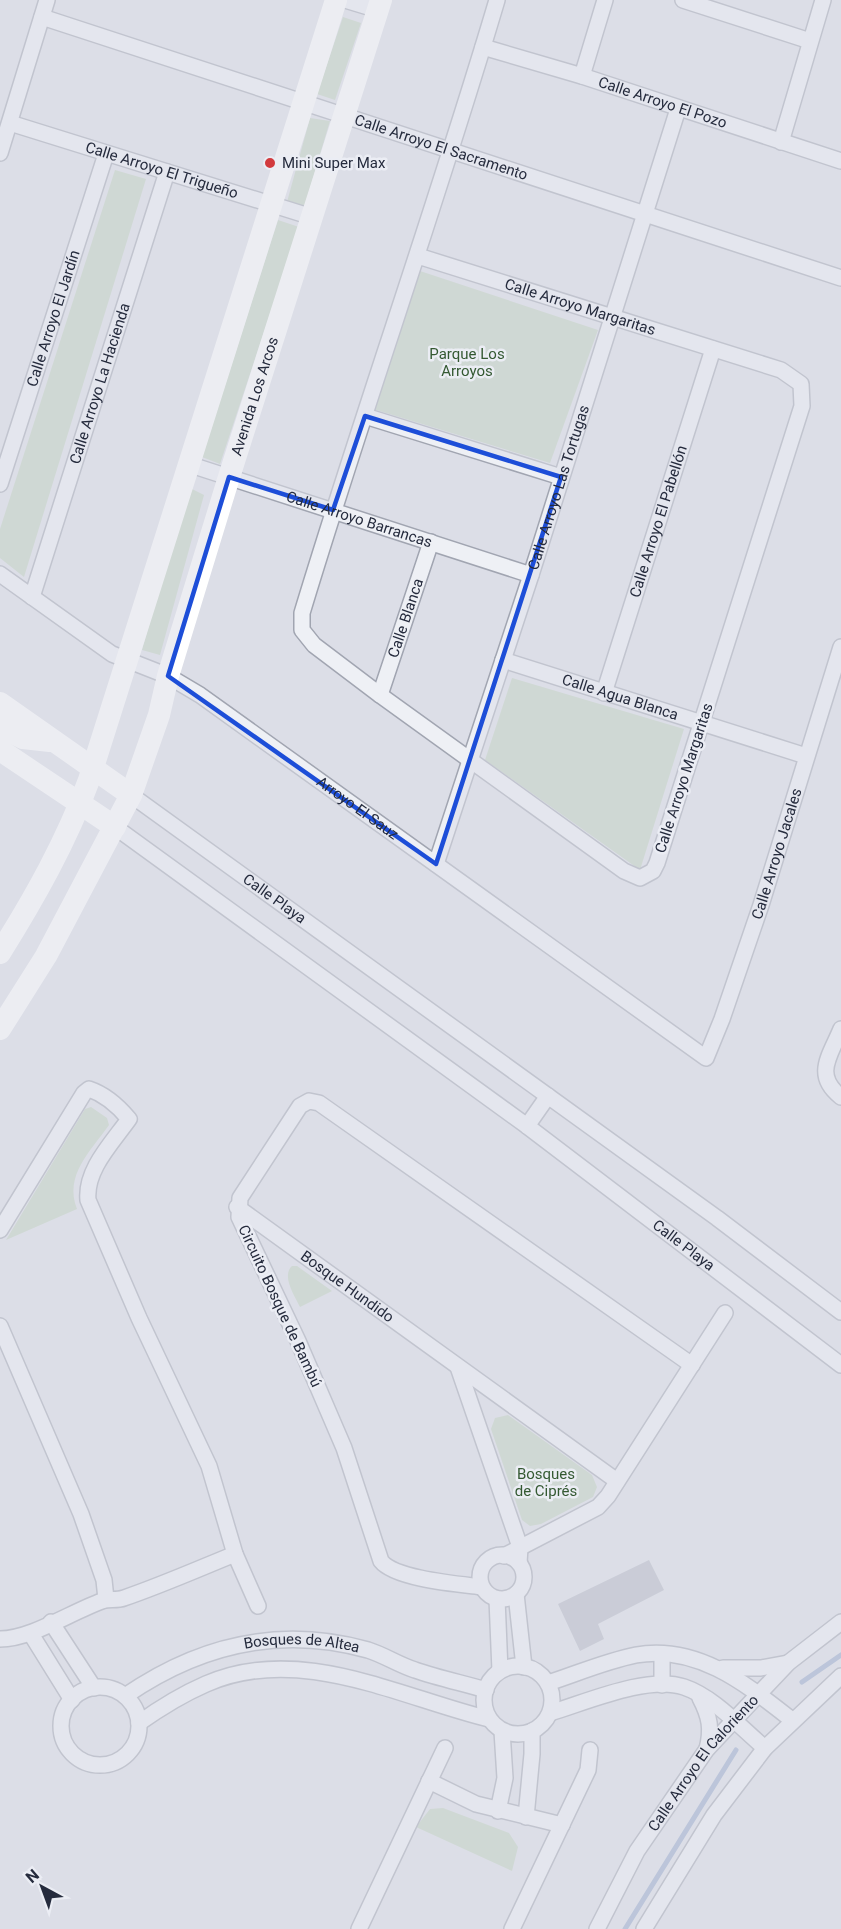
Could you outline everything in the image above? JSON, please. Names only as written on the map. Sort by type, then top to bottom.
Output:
[{"type":"street","points":[[0,153],[47,0]]},
{"type":"street","points":[[0,953],[54,861],[80,805],[336,0]]},
{"type":"street","points":[[345,0],[379,5]]},
{"type":"street","name":"Calle Arroyo Margaritas","points":[[418,255],[789,374],[801,384],[803,398],[657,863],[652,871],[640,878],[624,871],[471,758],[380,695],[314,645],[302,630],[302,613],[333,510],[418,255],[497,0]]},
{"type":"street","points":[[582,76],[605,0]]},
{"type":"street","points":[[683,0],[810,41]]},
{"type":"street","points":[[781,142],[823,0]]},
{"type":"street","name":"Avenida Los Arcos","points":[[0,1029],[46,956],[131,795],[159,715],[168,676],[379,5]]},
{"type":"street","name":"Calle Arroyo El Sacramento","points":[[42,17],[841,278]]},
{"type":"street","name":"Calle Arroyo El Pozo","points":[[483,47],[582,76],[841,161]]},
{"type":"street","name":"Calle Arroyo Las Tortugas","points":[[436,864],[531,575],[678,109]]},
{"type":"street","name":"Calle Arroyo El Trigueño","points":[[10,123],[312,217]]},
{"type":"street","name":"Calle Arroyo El Jardín","points":[[0,484],[106,154]]},
{"type":"street","name":"Calle Arroyo La Hacienda","points":[[32,597],[166,172]]},
{"type":"street","name":"Calle Arroyo El Pabellón","points":[[604,693],[713,349]]},
{"type":"street","points":[[366,416],[561,477]]},
{"type":"street","name":"Calle Arroyo Barrancas","points":[[188,464],[531,575]]},
{"type":"street","name":"Calle Blanca","points":[[380,695],[431,542]]},
{"type":"street","name":"Arroyo El Sauz","points":[[0,574],[112,654],[168,676],[200,695],[706,1058]]},
{"type":"street","name":"Calle Arroyo Jacales","points":[[706,1058],[722,1019],[761,905],[841,647]]},
{"type":"street","name":"Calle Agua Blanca","points":[[503,660],[806,756]]},
{"type":"street","name":"Calle Playa","points":[[0,704],[93,767],[548,1095],[841,1312]]},
{"type":"street","points":[[0,727],[23,738],[52,741]]},
{"type":"street","name":"Calle Playa","points":[[0,750],[115,827],[527,1126],[841,1365]]},
{"type":"street","points":[[841,1029],[824,1073],[828,1086],[841,1097]]},
{"type":"street","points":[[0,1230],[84,1093],[89,1089],[96,1092],[121,1110],[129,1119],[93,1170],[87,1186],[88,1200],[139,1318],[209,1466],[235,1554],[258,1606]]},
{"type":"street","points":[[527,1126],[548,1095]]},
{"type":"street","name":"Circuito Bosque de Bambú","points":[[482,1587],[388,1568],[381,1561],[344,1448],[298,1341],[239,1216],[237,1207],[240,1198],[300,1106],[309,1101],[319,1103],[692,1365]]},
{"type":"street","name":"Bosque Hundido","points":[[237,1207],[617,1481]]},
{"type":"street","points":[[454,1583],[481,1571],[489,1559],[504,1556],[598,1507],[608,1496],[725,1313]]},
{"type":"street","points":[[0,1326],[81,1514],[104,1580],[106,1599]]},
{"type":"street","points":[[458,1367],[520,1547],[519,1563],[524,1576],[516,1594],[524,1667]]},
{"type":"street","points":[[0,1639],[31,1634],[51,1622],[106,1599],[118,1600],[134,1595],[235,1554]]},
{"type":"street","points":[[504,1556],[519,1563]]},
{"type":"street","points":[[481,1571],[482,1587],[497,1599],[500,1671],[486,1690],[484,1700],[489,1719],[502,1731],[522,1734],[532,1731],[539,1727],[550,1713],[648,1684],[684,1687],[699,1695],[765,1748]]},
{"type":"street","points":[[497,1599],[516,1594]]},
{"type":"street","points":[[51,1622],[94,1688]]},
{"type":"street","name":"Calle Arroyo El Caloriento","points":[[597,1929],[637,1851],[707,1749],[788,1663],[841,1623]]},
{"type":"street","points":[[31,1634],[72,1700]]},
{"type":"street","name":"Bosques de Altea","points":[[125,1696],[176,1664],[219,1648],[260,1640],[320,1640],[370,1651],[412,1670],[486,1690]]},
{"type":"street","points":[[548,1683],[636,1655],[662,1654],[717,1667],[760,1668],[788,1663]]},
{"type":"street","points":[[662,1654],[662,1685]]},
{"type":"street","points":[[500,1671],[524,1667],[542,1675],[551,1692],[550,1713]]},
{"type":"street","points":[[717,1667],[739,1678],[792,1720]]},
{"type":"street","name":"Bosques de Altea","points":[[139,1723],[207,1684],[233,1675],[276,1670],[317,1671],[362,1681],[489,1719]]},
{"type":"street","points":[[644,1929],[714,1815],[765,1748],[841,1676]]},
{"type":"street","points":[[94,1688],[107,1688],[125,1696],[136,1711],[139,1723],[138,1736],[124,1757],[101,1765],[88,1763],[72,1753],[63,1736],[65,1711],[72,1700],[82,1692],[94,1688]]},
{"type":"street","points":[[699,1695],[709,1714],[711,1731],[707,1749]]},
{"type":"street","points":[[498,1811],[505,1778],[502,1731]]},
{"type":"street","points":[[526,1817],[532,1731]]},
{"type":"street","points":[[359,1929],[445,1748]]},
{"type":"street","points":[[512,1929],[588,1770],[590,1750]]},
{"type":"street","points":[[429,1781],[476,1804],[562,1825]]},
{"type":"highlighted area","points":[[365,416],[561,477],[436,864],[168,676],[229,477],[333,510]]},
{"type":"green space","points":[[343,17],[361,23],[335,100],[317,94]]},
{"type":"green space","points":[[310,118],[330,121],[304,208],[287,202]]},
{"type":"green space","points":[[115,170],[146,179],[24,577],[0,558],[0,529]]},
{"type":"green space","points":[[278,220],[299,227],[220,464],[202,457]]},
{"type":"green space","name":"Parque Los Arroyos","points":[[420,271],[598,330],[550,463],[373,409]]},
{"type":"green space","points":[[188,487],[204,495],[160,655],[142,650]]},
{"type":"green space","points":[[512,678],[684,729],[640,870],[485,760]]},
{"type":"green space","points":[[91,1107],[107,1118],[109,1125],[87,1154],[76,1175],[74,1197],[77,1209],[6,1240],[85,1109]]},
{"type":"green space","points":[[292,1266],[297,1266],[332,1291],[300,1307],[288,1280]]},
{"type":"green space","name":"Bosques de Ciprés","points":[[508,1415],[592,1475],[597,1487],[593,1497],[541,1524],[530,1526],[522,1520],[491,1429],[495,1418]]},
{"type":"green space","points":[[443,1808],[509,1833],[518,1847],[512,1871],[416,1827],[430,1809]]},
{"type":"building","points":[[649,1560],[664,1590],[598,1624],[604,1639],[580,1651],[558,1604]]},
{"type":"waterway","points":[[802,1682],[841,1655]]},
{"type":"waterway","points":[[625,1929],[736,1750]]},
{"type":"place","name":"Mini Super Max","points":[[270,163]]}]
